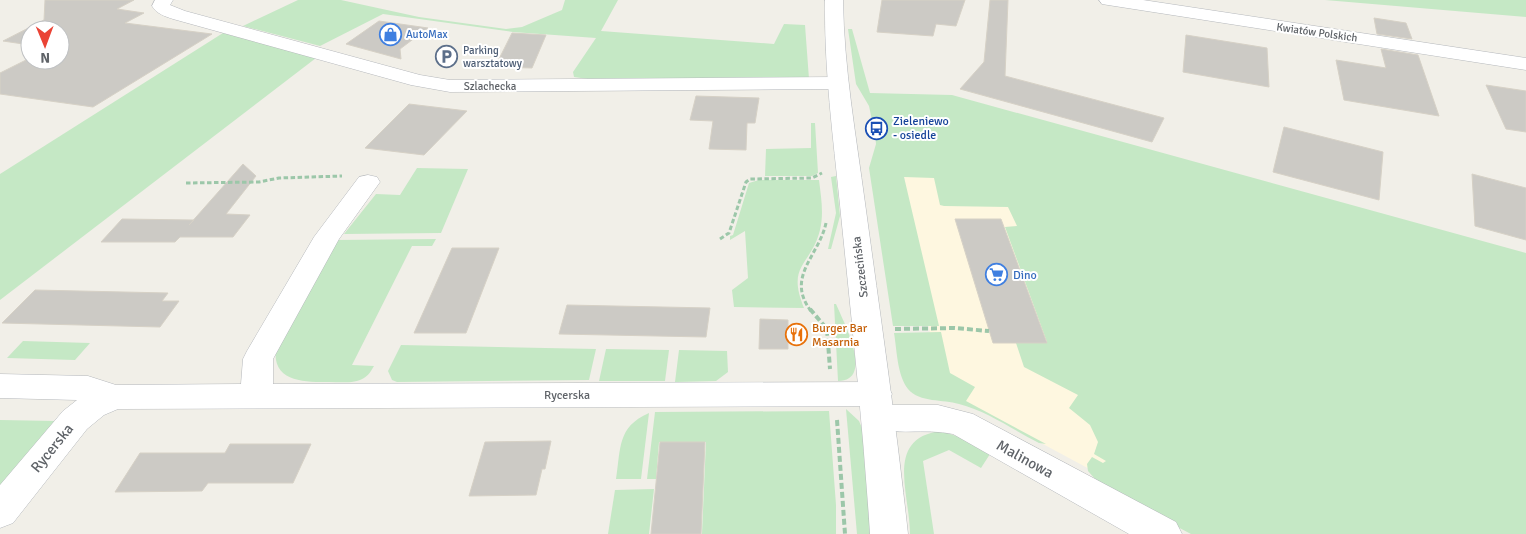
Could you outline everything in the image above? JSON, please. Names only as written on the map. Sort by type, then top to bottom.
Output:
[{"type":"street","name":"Szlachecka","points":[[164,0],[161,6],[167,11],[179,15],[418,81],[450,86],[838,83]]},
{"type":"street","name":"Szczecińska","points":[[834,0],[833,22],[838,83],[878,406],[889,534]]},
{"type":"street","name":"Kwiatów Polskich","points":[[1108,0],[1526,64]]},
{"type":"street","points":[[257,395],[258,359],[327,237],[368,182]]},
{"type":"street","name":"Rycerska","points":[[0,386],[88,388],[116,397],[257,395],[878,406]]},
{"type":"street","name":"Rycerska","points":[[0,512],[74,420],[92,406],[116,397]]},
{"type":"street","name":"Malinowa","points":[[878,406],[961,423],[1162,534]]},
{"type":"path","points":[[720,239],[729,234],[746,182],[750,179],[812,178],[825,172]]},
{"type":"path","points":[[186,183],[259,182],[279,178],[346,176],[363,178],[368,182]]},
{"type":"path","points":[[824,236],[801,275],[802,291],[809,308],[827,329],[830,373]]},
{"type":"path","points":[[889,329],[954,328],[989,331]]},
{"type":"path","points":[[837,417],[845,534]]},
{"type":"shaded area","points":[[1000,175],[1121,486],[959,399],[936,370],[904,176]]},
{"type":"green space","points":[[298,0],[341,0],[419,17],[506,29],[522,27],[562,10],[565,0],[618,0],[601,31],[774,44],[784,24],[805,25],[809,79],[602,81],[574,77],[573,72],[596,38],[513,32],[383,14],[320,46],[243,26]]},
{"type":"green space","points":[[1325,0],[1526,0],[1526,17]]},
{"type":"green space","points":[[848,29],[852,29],[870,93],[952,95],[1526,253],[1526,534],[1191,534],[1126,500],[1095,479],[1088,471],[1087,464],[1092,457],[1103,463],[1106,461],[1094,454],[1098,442],[1090,425],[1069,408],[1078,395],[1024,367],[1016,343],[1047,342],[1005,227],[1017,226],[1008,207],[940,205],[934,178],[904,177],[939,326],[893,326],[869,168],[876,144],[875,133],[880,133],[879,126],[873,125],[869,106],[856,84]]},
{"type":"green space","points":[[223,33],[316,58],[0,300],[0,174]]},
{"type":"green space","points":[[811,123],[815,123],[818,173],[812,176],[765,176],[766,149],[811,148]]},
{"type":"green space","points":[[417,168],[468,169],[441,233],[344,234],[376,194],[400,195]]},
{"type":"green space","points":[[836,176],[840,216],[831,249],[828,249],[836,213],[831,177]]},
{"type":"green space","points":[[759,180],[819,180],[822,211],[820,230],[816,242],[799,273],[799,293],[804,308],[734,307],[732,290],[748,278],[745,231],[730,240],[730,236],[733,235],[749,183]]},
{"type":"green space","points":[[436,239],[432,246],[412,246],[352,365],[374,366],[366,377],[352,382],[310,381],[292,378],[284,374],[279,368],[276,359],[276,348],[335,240]]},
{"type":"green space","points":[[834,304],[836,304],[849,335],[856,361],[855,371],[849,378],[838,381]]},
{"type":"green space","points":[[941,332],[950,373],[975,387],[966,401],[1046,444],[1039,443],[980,411],[953,402],[925,399],[908,389],[900,370],[894,333]]},
{"type":"green space","points":[[23,341],[90,343],[75,360],[7,358]]},
{"type":"green space","points":[[401,345],[596,349],[589,380],[397,382],[392,380],[388,371]]},
{"type":"green space","points":[[606,349],[669,350],[665,381],[599,381]]},
{"type":"green space","points":[[679,350],[727,351],[728,372],[716,381],[675,382]]},
{"type":"green space","points":[[846,409],[859,421],[863,430],[872,534],[857,534]]},
{"type":"green space","points":[[829,411],[836,505],[836,534],[702,534],[706,442],[659,442],[656,479],[647,479],[655,412]]},
{"type":"green space","points":[[649,413],[641,479],[616,479],[620,448],[626,432],[631,425]]},
{"type":"green space","points":[[0,420],[56,421],[0,489]]},
{"type":"green space","points":[[941,431],[959,437],[990,454],[981,468],[949,450],[923,461],[934,534],[910,534],[904,470],[906,456],[912,444],[923,436]]},
{"type":"green space","points":[[654,489],[649,534],[608,534],[615,490]]},
{"type":"building","points":[[45,0],[134,0],[117,9],[144,13],[125,23],[212,34],[93,107],[0,94],[0,73],[20,63],[20,70],[70,70],[70,20],[44,20]]},
{"type":"building","points":[[882,0],[965,0],[956,26],[936,24],[933,36],[877,32]]},
{"type":"building","points":[[990,0],[1008,0],[1005,76],[1164,118],[1152,142],[960,89],[984,62]]},
{"type":"building","points":[[1374,18],[1406,23],[1412,39],[1377,34]]},
{"type":"building","name":"AutoMax","points":[[379,21],[428,28],[400,49],[401,59],[346,44]]},
{"type":"building","points":[[20,32],[20,44],[3,41]]},
{"type":"building","points":[[512,33],[546,35],[532,68],[495,67]]},
{"type":"building","points":[[1186,35],[1267,48],[1269,87],[1183,72]]},
{"type":"building","points":[[1381,49],[1418,55],[1439,116],[1344,100],[1336,60],[1386,68]]},
{"type":"building","points":[[1486,85],[1526,91],[1526,132],[1506,129]]},
{"type":"building","points":[[696,96],[759,98],[755,123],[747,123],[746,150],[709,149],[713,121],[690,120]]},
{"type":"building","points":[[409,104],[467,111],[424,155],[365,148]]},
{"type":"building","points":[[1284,127],[1383,152],[1379,200],[1273,172]]},
{"type":"building","points":[[243,164],[256,176],[226,214],[250,215],[233,237],[180,237],[175,242],[101,242],[122,219],[193,220]]},
{"type":"building","points":[[1472,174],[1526,188],[1526,240],[1475,226]]},
{"type":"building","name":"Dino","points":[[955,219],[1001,219],[1047,343],[993,343]]},
{"type":"building","points":[[452,248],[499,248],[466,333],[414,333]]},
{"type":"building","points":[[35,290],[168,293],[162,301],[179,301],[160,327],[2,323]]},
{"type":"building","points":[[567,305],[710,308],[706,337],[559,334]]},
{"type":"building","points":[[760,319],[788,320],[788,349],[759,349]]},
{"type":"building","points":[[551,441],[545,469],[542,469],[536,495],[469,496],[485,442]]},
{"type":"building","points":[[660,442],[705,442],[701,534],[651,534]]},
{"type":"building","points":[[230,444],[311,444],[293,483],[208,483],[202,491],[115,492],[140,453],[225,453]]},
{"type":"place","name":"AutoMax","points":[[390,34]]},
{"type":"place","name":"Parking warsztatowy","points":[[447,56]]},
{"type":"place","name":"Zieleniewo - osiedle","points":[[877,128]]},
{"type":"place","name":"Dino","points":[[997,275]]},
{"type":"place","name":"Burger Bar Masarnia","points":[[796,335]]}]
